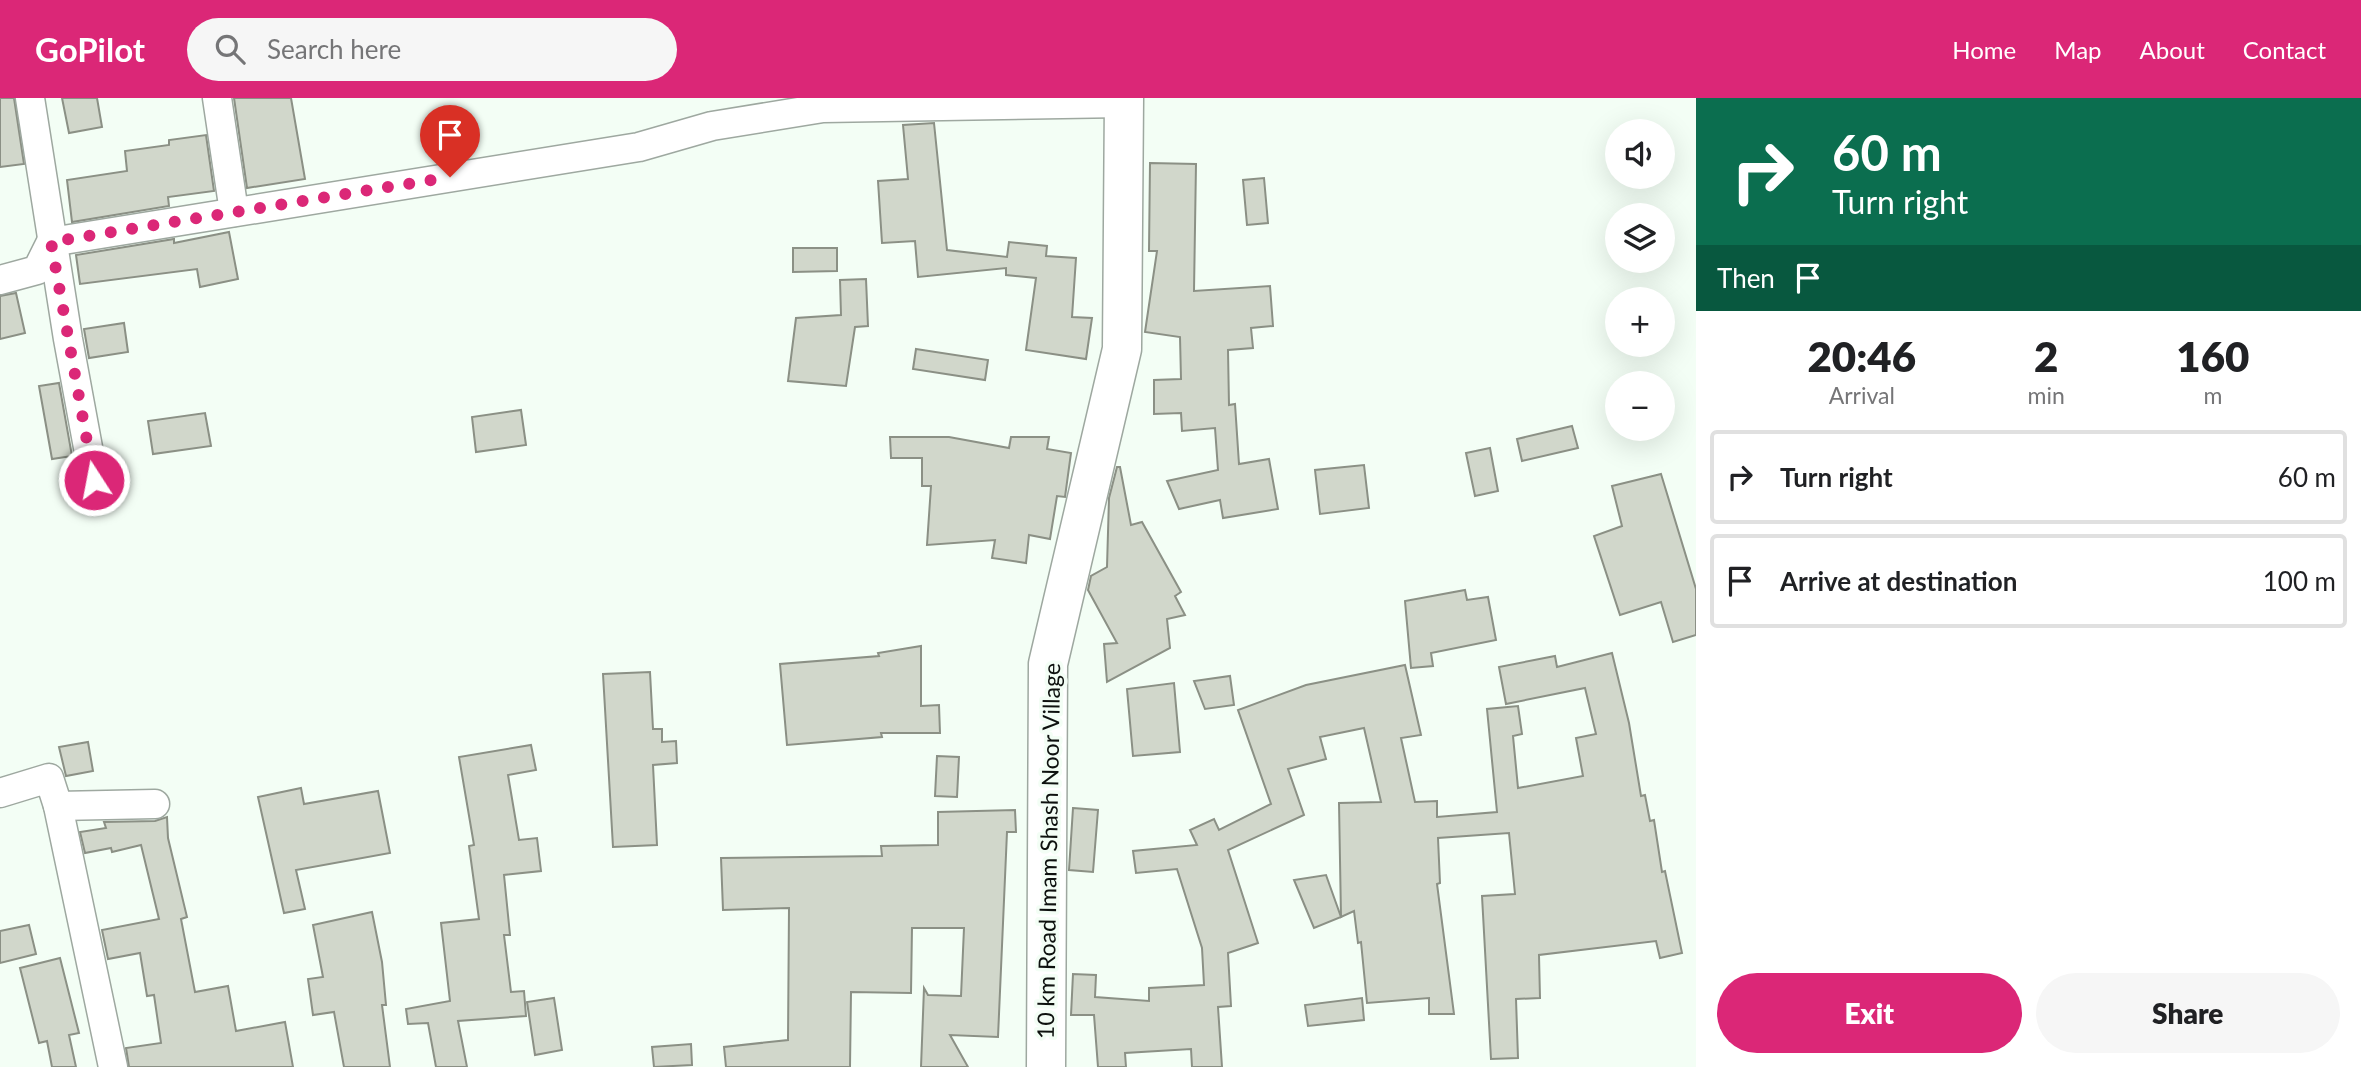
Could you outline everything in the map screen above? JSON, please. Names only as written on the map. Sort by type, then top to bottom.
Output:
[{"type":"street","points":[[30,98],[51,242],[94,480]]},
{"type":"street","points":[[217,98],[234,212]]},
{"type":"street","points":[[51,242],[639,147],[712,126],[823,108],[1124,100]]},
{"type":"street","name":"10 km Road Imam Shash Noor Village","points":[[1046,1067],[1048,664],[1122,349],[1124,100]]},
{"type":"street","points":[[0,280],[37,270],[51,242]]},
{"type":"street","points":[[0,793],[48,778],[58,806],[113,1067]]},
{"type":"street","points":[[58,806],[155,804]]},
{"type":"building","points":[[0,98],[14,98],[24,164],[0,167]]},
{"type":"building","points":[[62,98],[97,98],[102,127],[69,133]]},
{"type":"building","points":[[234,98],[291,98],[305,179],[247,188]]},
{"type":"building","points":[[934,123],[947,250],[1007,257],[1009,242],[1047,246],[1046,256],[1076,258],[1072,317],[1092,318],[1086,359],[1026,350],[1036,278],[1006,275],[1006,268],[918,277],[915,241],[882,243],[878,181],[908,179],[903,125]]},
{"type":"building","points":[[206,135],[214,191],[168,197],[169,206],[72,222],[67,180],[127,171],[125,151],[169,145],[169,140]]},
{"type":"building","points":[[1150,163],[1196,164],[1194,291],[1270,286],[1273,326],[1251,328],[1253,348],[1228,350],[1229,405],[1235,404],[1239,464],[1269,459],[1278,509],[1223,518],[1220,500],[1179,509],[1167,481],[1218,470],[1215,428],[1182,431],[1181,413],[1154,414],[1154,380],[1181,379],[1180,337],[1145,332],[1157,251],[1149,251]]},
{"type":"building","points":[[1264,178],[1268,223],[1247,225],[1243,180]]},
{"type":"building","points":[[229,232],[238,279],[200,287],[197,269],[80,284],[76,255],[174,239],[174,243]]},
{"type":"building","points":[[793,248],[837,248],[837,271],[793,272]]},
{"type":"building","points":[[866,279],[868,326],[855,327],[846,386],[788,381],[796,318],[841,315],[840,280]]},
{"type":"building","points":[[16,293],[25,333],[0,339],[0,296]]},
{"type":"building","points":[[124,323],[128,352],[89,358],[84,329]]},
{"type":"building","points":[[916,349],[988,360],[985,380],[913,369]]},
{"type":"building","points":[[59,383],[72,456],[52,459],[39,386]]},
{"type":"building","points":[[521,410],[526,445],[476,452],[472,417]]},
{"type":"building","points":[[205,413],[211,446],[153,454],[148,421]]},
{"type":"building","points":[[1572,426],[1578,448],[1522,461],[1517,439]]},
{"type":"building","points":[[890,437],[949,437],[1009,448],[1011,437],[1049,437],[1047,449],[1071,453],[1065,497],[1057,496],[1050,539],[1029,535],[1026,563],[992,558],[995,540],[927,545],[931,486],[922,486],[922,458],[891,458]]},
{"type":"building","points":[[1490,448],[1498,491],[1475,496],[1466,453]]},
{"type":"building","points":[[1364,465],[1369,508],[1320,514],[1315,470]]},
{"type":"building","points":[[1117,467],[1120,467],[1131,525],[1142,522],[1181,592],[1175,596],[1185,615],[1167,619],[1170,648],[1107,682],[1104,644],[1117,643],[1088,590],[1091,576],[1107,567],[1109,498]]},
{"type":"building","points":[[1661,474],[1696,589],[1696,635],[1673,642],[1661,602],[1620,615],[1594,536],[1622,526],[1612,486]]},
{"type":"building","points":[[1465,590],[1467,600],[1488,597],[1496,640],[1431,653],[1433,666],[1411,668],[1405,601]]},
{"type":"building","points":[[921,646],[921,706],[939,705],[940,733],[881,733],[882,737],[787,745],[780,664],[879,656],[878,653]]},
{"type":"building","points":[[1612,653],[1629,723],[1641,796],[1645,795],[1650,821],[1654,820],[1662,872],[1665,871],[1682,953],[1660,958],[1656,941],[1539,955],[1540,998],[1516,999],[1518,1058],[1491,1059],[1482,896],[1515,894],[1509,833],[1438,838],[1440,883],[1437,884],[1454,1014],[1429,1014],[1429,998],[1367,1003],[1361,942],[1358,943],[1354,911],[1341,917],[1339,803],[1381,802],[1364,728],[1320,737],[1326,759],[1288,769],[1304,815],[1228,850],[1258,943],[1228,953],[1231,1006],[1218,1007],[1222,1067],[1192,1067],[1191,1049],[1125,1053],[1126,1067],[1098,1067],[1094,1015],[1071,1015],[1073,974],[1096,975],[1095,997],[1149,1001],[1149,988],[1204,985],[1202,948],[1177,869],[1136,873],[1133,851],[1197,845],[1190,830],[1214,819],[1219,830],[1271,804],[1238,710],[1306,685],[1405,665],[1421,735],[1401,738],[1415,802],[1437,801],[1437,817],[1497,812],[1487,709],[1518,706],[1522,734],[1513,736],[1518,788],[1583,776],[1576,738],[1596,734],[1585,688],[1506,704],[1499,667],[1555,656],[1557,667]]},
{"type":"building","points":[[650,672],[653,729],[662,729],[662,742],[676,741],[677,763],[653,765],[657,845],[613,847],[603,674]]},
{"type":"building","points":[[1230,676],[1234,705],[1205,709],[1194,681]]},
{"type":"building","points":[[1174,683],[1180,752],[1133,756],[1127,689]]},
{"type":"building","points":[[88,742],[93,771],[66,776],[59,747]]},
{"type":"building","points":[[531,745],[536,770],[508,775],[519,840],[537,838],[541,871],[504,875],[510,935],[504,935],[511,992],[524,991],[526,1016],[458,1021],[467,1067],[436,1067],[428,1023],[408,1024],[406,1009],[450,1001],[441,923],[479,919],[469,846],[474,845],[459,757]]},
{"type":"building","points":[[937,756],[959,757],[957,797],[935,796]]},
{"type":"building","points":[[301,788],[304,804],[378,791],[390,853],[296,870],[305,909],[284,913],[258,797]]},
{"type":"building","points":[[1073,808],[1098,810],[1093,872],[1069,870]]},
{"type":"building","points":[[1015,810],[1016,832],[1007,832],[998,1037],[950,1035],[968,1067],[921,1067],[924,988],[928,995],[961,996],[964,928],[912,928],[911,993],[851,992],[850,1067],[726,1067],[724,1047],[788,1040],[789,908],[723,910],[721,858],[882,856],[881,846],[938,845],[938,812]]},
{"type":"building","points":[[167,817],[168,838],[187,917],[181,919],[195,992],[228,986],[236,1031],[285,1022],[293,1067],[129,1067],[126,1048],[161,1043],[154,995],[147,996],[140,953],[108,959],[102,930],[159,919],[141,845],[112,852],[111,848],[85,853],[80,832],[106,828],[104,822],[155,821]]},
{"type":"building","points":[[1326,875],[1341,917],[1314,928],[1294,880]]},
{"type":"building","points":[[372,912],[382,962],[386,1005],[382,1005],[390,1067],[344,1067],[334,1012],[313,1015],[308,979],[323,977],[313,925]]},
{"type":"building","points":[[29,925],[36,954],[0,963],[0,931]]},
{"type":"building","points":[[60,958],[79,1033],[69,1035],[76,1067],[52,1067],[47,1041],[39,1043],[20,968]]},
{"type":"building","points":[[554,998],[562,1050],[535,1055],[527,1002]]},
{"type":"building","points":[[1362,998],[1364,1020],[1308,1026],[1305,1005]]},
{"type":"building","points":[[691,1044],[692,1065],[654,1067],[652,1047]]},
{"type":"route","points":[[94,480],[51,242],[450,177]]}]
